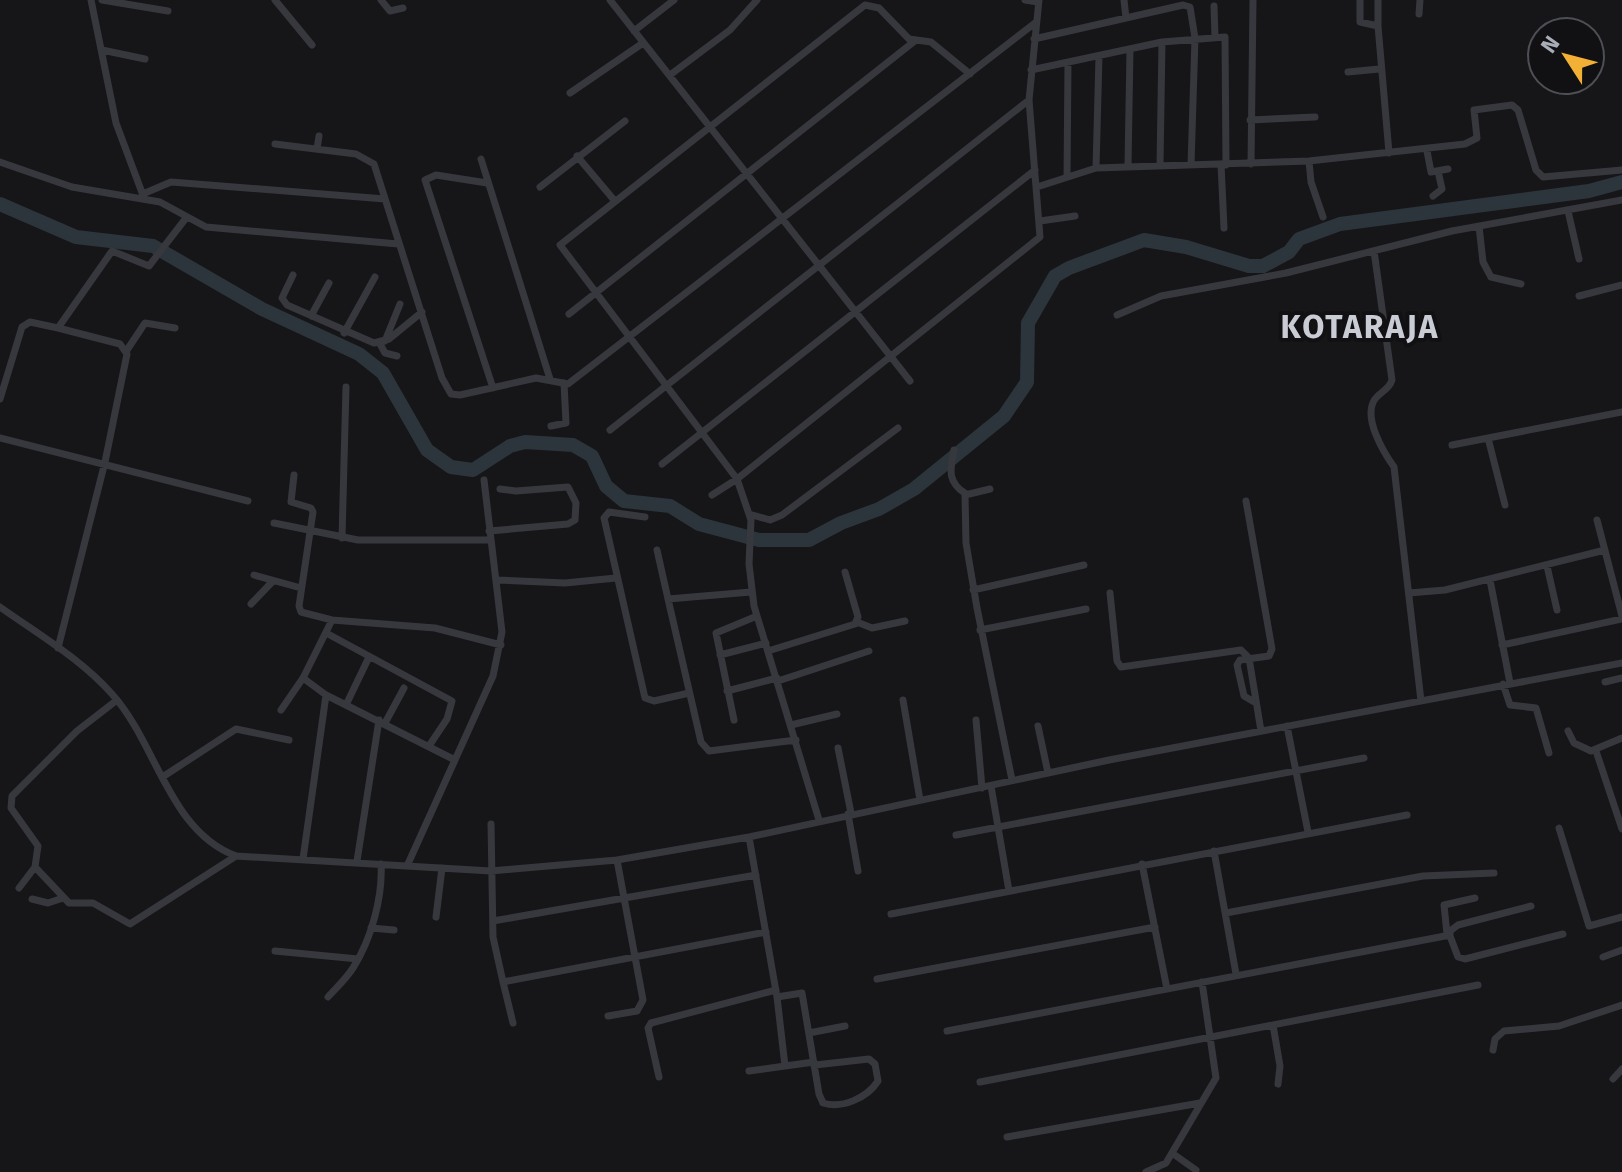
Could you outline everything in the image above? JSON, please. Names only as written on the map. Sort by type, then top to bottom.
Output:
[{"type":"street","points":[[91,0],[116,123],[144,197]]},
{"type":"street","points":[[102,0],[168,11]]},
{"type":"street","points":[[275,0],[312,45]]},
{"type":"street","points":[[381,0],[390,11],[403,8]]},
{"type":"street","points":[[610,0],[910,381]]},
{"type":"street","points":[[634,31],[674,0]]},
{"type":"street","points":[[670,75],[730,30],[757,0]]},
{"type":"street","points":[[712,495],[737,479],[1040,237],[1029,100],[1039,1],[1025,0]]},
{"type":"street","points":[[1124,0],[1126,18]]},
{"type":"street","points":[[1161,0],[1163,10]]},
{"type":"street","points":[[1360,0],[1360,22],[1378,26]]},
{"type":"street","points":[[1378,0],[1379,69],[1389,153]]},
{"type":"street","points":[[1419,14],[1420,0]]},
{"type":"street","points":[[1251,164],[1253,1]]},
{"type":"street","points":[[819,820],[751,592],[753,542],[750,517],[737,479],[560,245],[865,5],[879,8],[909,39],[940,48],[970,74]]},
{"type":"street","points":[[1214,6],[1215,37]]},
{"type":"street","points":[[1034,39],[1163,10],[1190,7],[1195,38],[1191,165]]},
{"type":"street","points":[[275,144],[367,157],[374,164],[447,390],[460,395],[536,378],[564,383],[575,381],[1035,23]]},
{"type":"street","points":[[1031,70],[1162,42],[1225,37],[1228,41],[1224,228]]},
{"type":"street","points":[[569,314],[916,40]]},
{"type":"street","points":[[1160,165],[1162,42]]},
{"type":"street","points":[[570,93],[643,43]]},
{"type":"street","points":[[102,50],[145,59]]},
{"type":"street","points":[[1128,165],[1130,50]]},
{"type":"street","points":[[1096,168],[1099,56]]},
{"type":"street","points":[[1067,177],[1068,63]]},
{"type":"street","points":[[1348,72],[1379,69]]},
{"type":"street","points":[[610,430],[1029,100]]},
{"type":"street","points":[[1037,187],[1096,168],[1128,165],[1251,164],[1427,151],[1475,141],[1477,136],[1472,114],[1475,109],[1514,106],[1536,170],[1543,177],[1622,170]]},
{"type":"street","points":[[1250,120],[1315,117]]},
{"type":"street","points":[[540,187],[625,121]]},
{"type":"street","points":[[317,149],[319,136]]},
{"type":"street","points":[[1427,151],[1431,172],[1448,169]]},
{"type":"street","points":[[577,156],[614,200]]},
{"type":"street","points":[[481,159],[550,379]]},
{"type":"street","points":[[1309,161],[1311,182],[1323,217]]},
{"type":"street","points":[[0,162],[72,187],[144,197],[160,202],[186,218],[221,230],[398,244]]},
{"type":"street","points":[[662,464],[1035,170]]},
{"type":"street","points":[[1433,196],[1442,189],[1438,171]]},
{"type":"street","points":[[487,183],[436,175],[425,180],[493,388]]},
{"type":"street","points":[[144,197],[171,182],[385,199]]},
{"type":"street","points":[[1117,315],[1161,296],[1286,273],[1479,226],[1622,200]]},
{"type":"street","points":[[1568,211],[1579,259]]},
{"type":"street","points":[[1040,221],[1075,216]]},
{"type":"street","points":[[58,328],[112,251],[149,266],[186,218]]},
{"type":"street","points":[[1479,226],[1483,262],[1491,277],[1521,284]]},
{"type":"street","points":[[1374,251],[1392,380],[1373,402],[1372,416],[1385,458],[1394,467],[1421,701]]},
{"type":"street","points":[[293,275],[283,299],[344,333],[382,343]]},
{"type":"street","points":[[344,333],[375,277]]},
{"type":"street","points":[[311,316],[329,283]]},
{"type":"street","points":[[1579,296],[1622,285]]},
{"type":"street","points":[[397,356],[385,353],[382,343],[400,304]]},
{"type":"street","points":[[382,343],[422,312]]},
{"type":"street","points":[[0,399],[22,327],[30,322],[114,342],[127,350]]},
{"type":"street","points":[[58,648],[105,462],[127,350],[145,323],[175,328]]},
{"type":"street","points":[[551,426],[566,423],[564,383]]},
{"type":"street","points":[[342,538],[346,387]]},
{"type":"street","points":[[1452,445],[1622,412]]},
{"type":"street","points":[[750,517],[770,520],[782,515],[898,428]]},
{"type":"street","points":[[0,438],[105,462],[248,501]]},
{"type":"street","points":[[1488,438],[1505,505]]},
{"type":"street","points":[[954,450],[950,477],[954,486],[966,494],[990,489]]},
{"type":"street","points":[[294,475],[291,502],[312,509],[301,588],[301,612],[332,620],[416,625],[501,645]]},
{"type":"street","points":[[407,866],[496,669],[501,645],[497,580],[484,480]]},
{"type":"street","points":[[489,531],[568,524],[575,520],[576,503],[568,487],[516,491],[500,489]]},
{"type":"street","points":[[966,494],[965,528],[973,590],[1012,780]]},
{"type":"street","points":[[1246,501],[1272,649],[1269,656],[1249,658],[1237,665],[1244,696],[1256,703],[1261,731]]},
{"type":"street","points":[[645,517],[609,512],[604,518],[645,698],[654,701],[689,693]]},
{"type":"street","points":[[1502,645],[1622,617],[1597,520]]},
{"type":"street","points":[[274,523],[342,538],[490,540]]},
{"type":"street","points":[[657,550],[701,742],[707,751],[796,740]]},
{"type":"street","points":[[1409,593],[1490,580],[1605,550]]},
{"type":"street","points":[[973,590],[1084,565]]},
{"type":"street","points":[[1547,566],[1557,610]]},
{"type":"street","points":[[845,572],[857,622]]},
{"type":"street","points":[[254,575],[301,588]]},
{"type":"street","points":[[497,580],[589,583],[616,578]]},
{"type":"street","points":[[1490,580],[1510,705],[1536,708],[1549,753]]},
{"type":"street","points":[[251,604],[273,581]]},
{"type":"street","points":[[668,599],[751,592]]},
{"type":"street","points":[[1110,593],[1117,661],[1121,667],[1241,650],[1249,658]]},
{"type":"street","points":[[0,608],[58,648],[117,700],[191,826],[216,848],[236,856],[491,871],[617,860],[749,837],[1012,780],[1622,663]]},
{"type":"street","points":[[980,630],[1086,609]]},
{"type":"street","points":[[734,720],[720,655],[718,630],[757,616]]},
{"type":"street","points":[[281,710],[328,634],[332,620]]},
{"type":"street","points":[[720,655],[767,647],[857,622],[872,628],[905,621]]},
{"type":"street","points":[[328,634],[452,701],[447,719],[429,746]]},
{"type":"street","points":[[727,691],[777,680],[869,651]]},
{"type":"street","points":[[346,705],[369,657]]},
{"type":"street","points":[[303,678],[326,695],[455,760]]},
{"type":"street","points":[[1605,682],[1622,678]]},
{"type":"street","points":[[357,861],[382,722],[404,688]]},
{"type":"street","points":[[303,859],[326,695]]},
{"type":"street","points":[[19,888],[35,867],[38,846],[11,808],[12,796],[77,731],[117,700]]},
{"type":"street","points":[[903,700],[920,800]]},
{"type":"street","points":[[791,725],[837,714]]},
{"type":"street","points":[[976,720],[982,788]]},
{"type":"street","points":[[1038,726],[1048,773]]},
{"type":"street","points":[[1287,726],[1308,832]]},
{"type":"street","points":[[164,776],[236,729],[289,740]]},
{"type":"street","points":[[1568,731],[1574,743],[1596,751],[1622,738]]},
{"type":"street","points":[[838,748],[858,871]]},
{"type":"street","points":[[1596,751],[1622,829]]},
{"type":"street","points":[[956,835],[1364,758]]},
{"type":"street","points":[[991,786],[1009,891]]},
{"type":"street","points":[[891,914],[1407,815]]},
{"type":"street","points":[[491,824],[493,921],[513,1023]]},
{"type":"street","points":[[1559,828],[1589,926],[1622,917]]},
{"type":"street","points":[[749,837],[776,993],[785,1066]]},
{"type":"street","points":[[1214,851],[1236,974]]},
{"type":"street","points":[[35,867],[69,903],[93,903],[130,924],[236,856]]},
{"type":"street","points":[[608,1016],[637,1011],[642,1006],[636,956],[617,860]]},
{"type":"street","points":[[328,997],[358,959],[371,928],[381,864]]},
{"type":"street","points":[[1142,864],[1167,989]]},
{"type":"street","points":[[436,917],[442,868]]},
{"type":"street","points":[[1226,913],[1423,876],[1494,873]]},
{"type":"street","points":[[493,921],[756,875]]},
{"type":"street","points":[[32,899],[48,903],[63,898]]},
{"type":"street","points":[[1475,898],[1444,905],[1449,936],[1458,957],[1465,959],[1563,934]]},
{"type":"street","points":[[1449,936],[1452,928],[1460,924],[1531,906]]},
{"type":"street","points":[[877,979],[1155,927]]},
{"type":"street","points":[[371,928],[394,930]]},
{"type":"street","points":[[503,982],[766,932]]},
{"type":"street","points":[[947,1031],[1449,936]]},
{"type":"street","points":[[1603,957],[1622,950]]},
{"type":"street","points":[[275,951],[358,959]]},
{"type":"street","points":[[1146,1172],[1162,1166],[1172,1153],[1216,1078],[1202,982]]},
{"type":"street","points":[[980,1082],[1478,985]]},
{"type":"street","points":[[659,1077],[648,1028],[651,1023],[776,993],[802,993],[815,1064],[819,1094],[825,1105],[858,1099],[878,1081],[875,1064],[869,1059],[815,1064],[785,1066],[749,1071]]},
{"type":"street","points":[[1493,1050],[1495,1039],[1504,1031],[1559,1026],[1622,1005]]},
{"type":"street","points":[[1273,1025],[1280,1066],[1278,1084]]},
{"type":"street","points":[[809,1033],[845,1026]]},
{"type":"street","points":[[1613,1079],[1622,1069]]},
{"type":"street","points":[[1007,1137],[1200,1103]]},
{"type":"street","points":[[1172,1153],[1196,1170]]},
{"type":"waterway","points":[[0,204],[76,237],[153,246],[262,309],[359,354],[383,373],[427,450],[451,467],[473,470],[510,446],[525,442],[573,445],[592,456],[606,486],[624,501],[670,506],[699,524],[759,540],[809,540],[841,523],[879,509],[914,489],[1004,416],[1027,382],[1028,323],[1055,276],[1069,268],[1144,240],[1186,247],[1249,266],[1263,266],[1289,252],[1299,239],[1340,224],[1589,191],[1622,182]]},
{"type":"district","name":"KOTARAJA","points":[[1360,327]]}]
